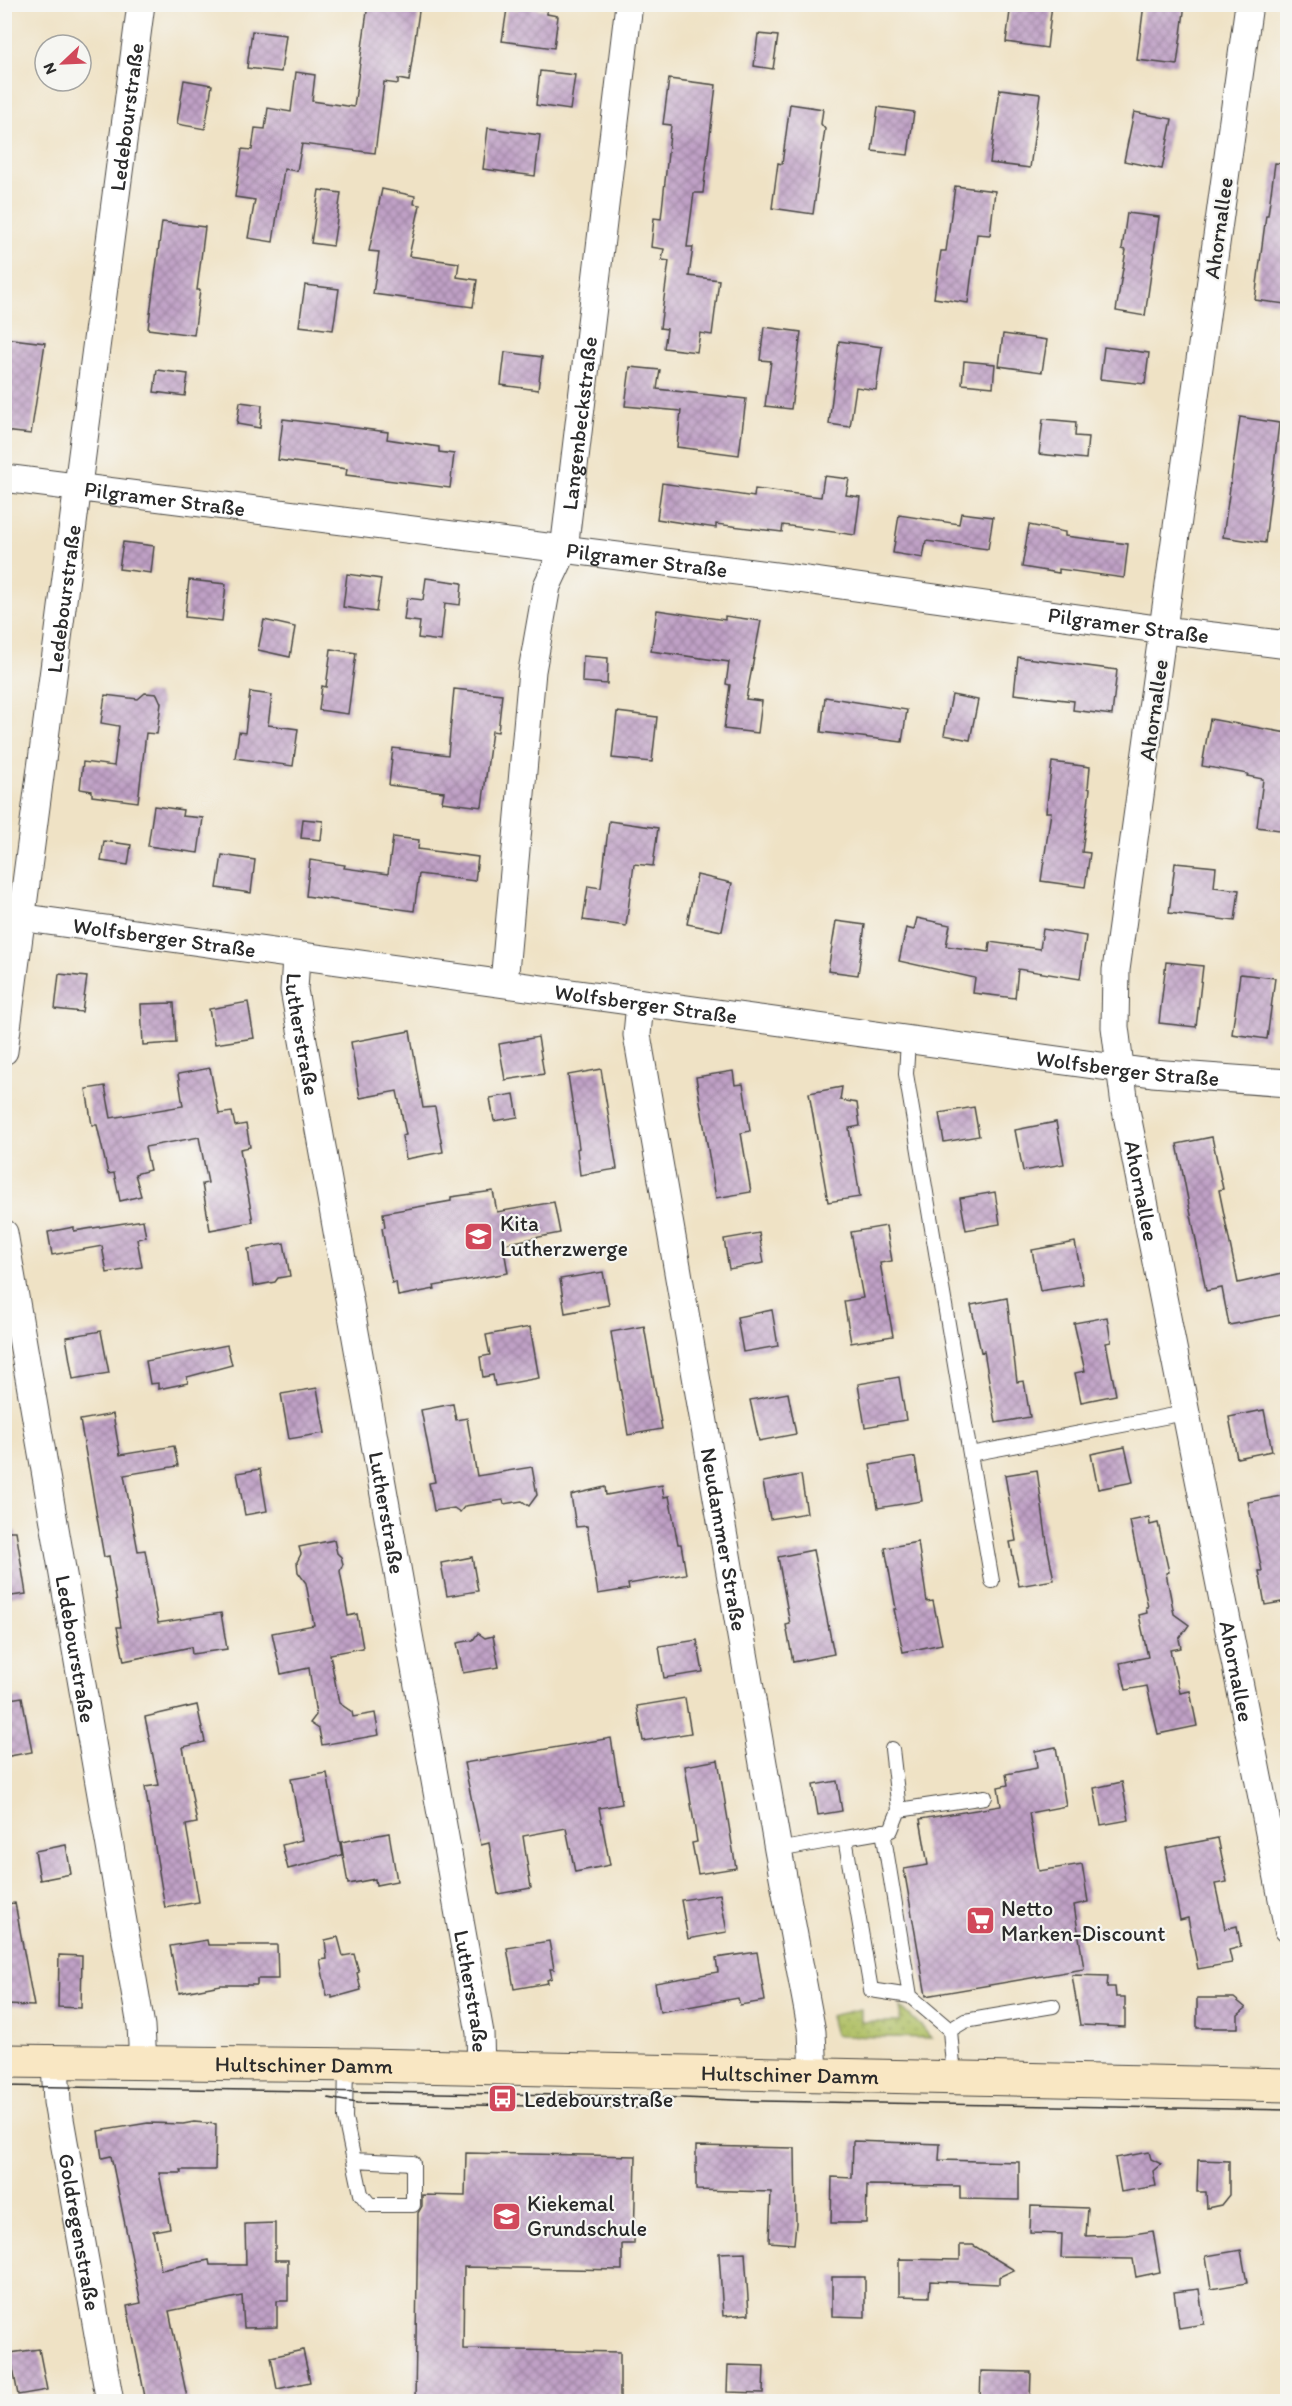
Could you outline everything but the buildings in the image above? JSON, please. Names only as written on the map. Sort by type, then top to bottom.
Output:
[{"type":"main road","name":"Hultschiner Damm","points":[[4,2061],[346,2065],[1287,2085]]},
{"type":"street","name":"Ledebourstraße","points":[[4,1051],[13,916],[79,488],[141,4]]},
{"type":"street","name":"Langenbeckstraße","points":[[504,983],[532,671],[547,586],[564,550],[629,4]]},
{"type":"street","name":"Ahornallee","points":[[1249,4],[1116,970],[1115,1027],[1119,1067],[1287,1929]]},
{"type":"street","name":"Pilgramer Straße","points":[[4,478],[811,581],[1287,645]]},
{"type":"street","name":"Wolfsberger Straße","points":[[13,916],[296,957],[504,983],[908,1041],[1152,1073],[1287,1083]]},
{"type":"street","name":"Lutherstraße","points":[[296,957],[294,990],[480,2033],[481,2069]]},
{"type":"street","name":"Neudammer Straße","points":[[640,1003],[637,1035],[778,1850],[812,2032],[814,2076]]},
{"type":"street","name":"Ledebourstraße","points":[[4,1233],[141,2026],[143,2063]]},
{"type":"street","name":"Goldregenstraße","points":[[55,2062],[57,2102],[110,2402]]},
{"type":"lane","points":[[908,1041],[906,1074],[992,1581]]},
{"type":"lane","points":[[970,1454],[1185,1413]]},
{"type":"lane","points":[[778,1850],[891,1830],[899,1810],[892,1749]]},
{"type":"lane","points":[[899,1810],[985,1797]]},
{"type":"lane","points":[[883,1831],[910,1996]]},
{"type":"lane","points":[[845,1838],[871,1990],[910,1996],[950,2030],[954,2078]]},
{"type":"lane","points":[[950,2030],[965,2021],[1053,2006]]},
{"type":"lane","points":[[346,2065],[345,2118],[361,2194],[370,2205],[413,2205],[413,2163],[354,2160]]},
{"type":"green space","points":[[901,2007],[931,2038],[835,2035],[830,2016],[861,2009],[861,2022],[900,2022]]},
{"type":"tram line","points":[[4,2086],[1288,2110]]},
{"type":"tram line","points":[[328,2098],[357,2103],[637,2108],[667,2104]]},
{"type":"place","name":"Kita Lutherzwerge","points":[[479,1236]]},
{"type":"place","name":"Netto Marken-Discount","points":[[980,1921]]},
{"type":"place","name":"Ledebourstraße","points":[[503,2099]]},
{"type":"place","name":"Kiekemal Grundschule","points":[[506,2216]]}]
